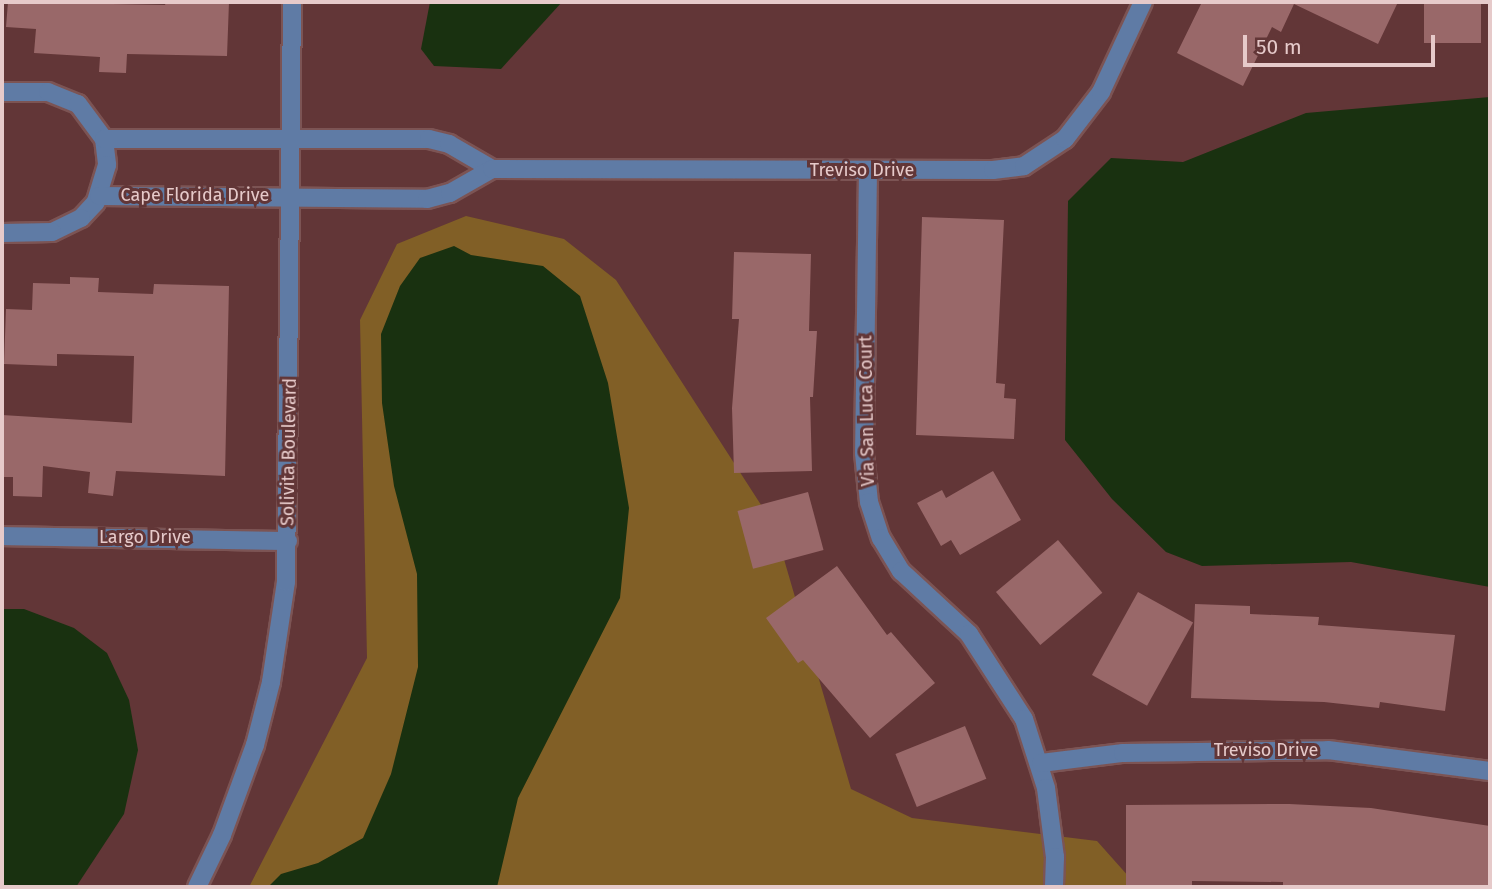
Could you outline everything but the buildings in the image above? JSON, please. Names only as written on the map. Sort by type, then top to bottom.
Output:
[{"type":"street","name":"Solivita Boulevard","points":[[197,887],[255,745],[280,631],[288,541],[292,2]]},
{"type":"street","name":"Treviso Drive","points":[[290,138],[439,141],[492,169],[993,170],[1024,166],[1065,139],[1101,92],[1143,2]]},
{"type":"street","points":[[2,92],[48,92],[69,98],[94,120],[104,139],[290,138]]},
{"type":"street","name":"Cape Florida Drive","points":[[2,233],[62,229],[81,218],[99,196],[107,165],[104,139]]},
{"type":"street","name":"Treviso Drive","points":[[291,196],[439,198],[492,169]]},
{"type":"street","name":"Via San Luca Court","points":[[868,170],[864,453],[873,520],[901,571],[969,634],[992,664],[1024,719],[1041,763],[1055,857],[1054,887]]},
{"type":"street","name":"Cape Florida Drive","points":[[99,196],[291,196]]},
{"type":"street","name":"Largo Drive","points":[[2,536],[288,541]]},
{"type":"street","name":"Treviso Drive","points":[[1041,763],[1124,752],[1328,750],[1490,771]]},
{"type":"shaded area","points":[[430,2],[562,2],[501,69],[434,66],[421,49]]},
{"type":"shaded area","points":[[1490,97],[1490,587],[1351,562],[1202,566],[1166,552],[1112,499],[1065,440],[1068,201],[1111,158],[1183,162],[1306,113]]},
{"type":"shaded area","points":[[466,216],[564,239],[616,280],[774,525],[851,789],[912,818],[1097,841],[1138,887],[249,887],[367,658],[360,320],[397,244]]},
{"type":"shaded area","points":[[454,246],[471,255],[543,266],[580,296],[608,383],[629,508],[620,598],[518,798],[497,887],[268,887],[281,874],[318,863],[363,838],[391,774],[418,667],[417,574],[394,486],[382,403],[381,334],[400,286],[420,258]]},
{"type":"shaded area","points":[[2,609],[24,609],[74,628],[107,653],[129,700],[138,750],[124,814],[76,887],[2,887]]}]
